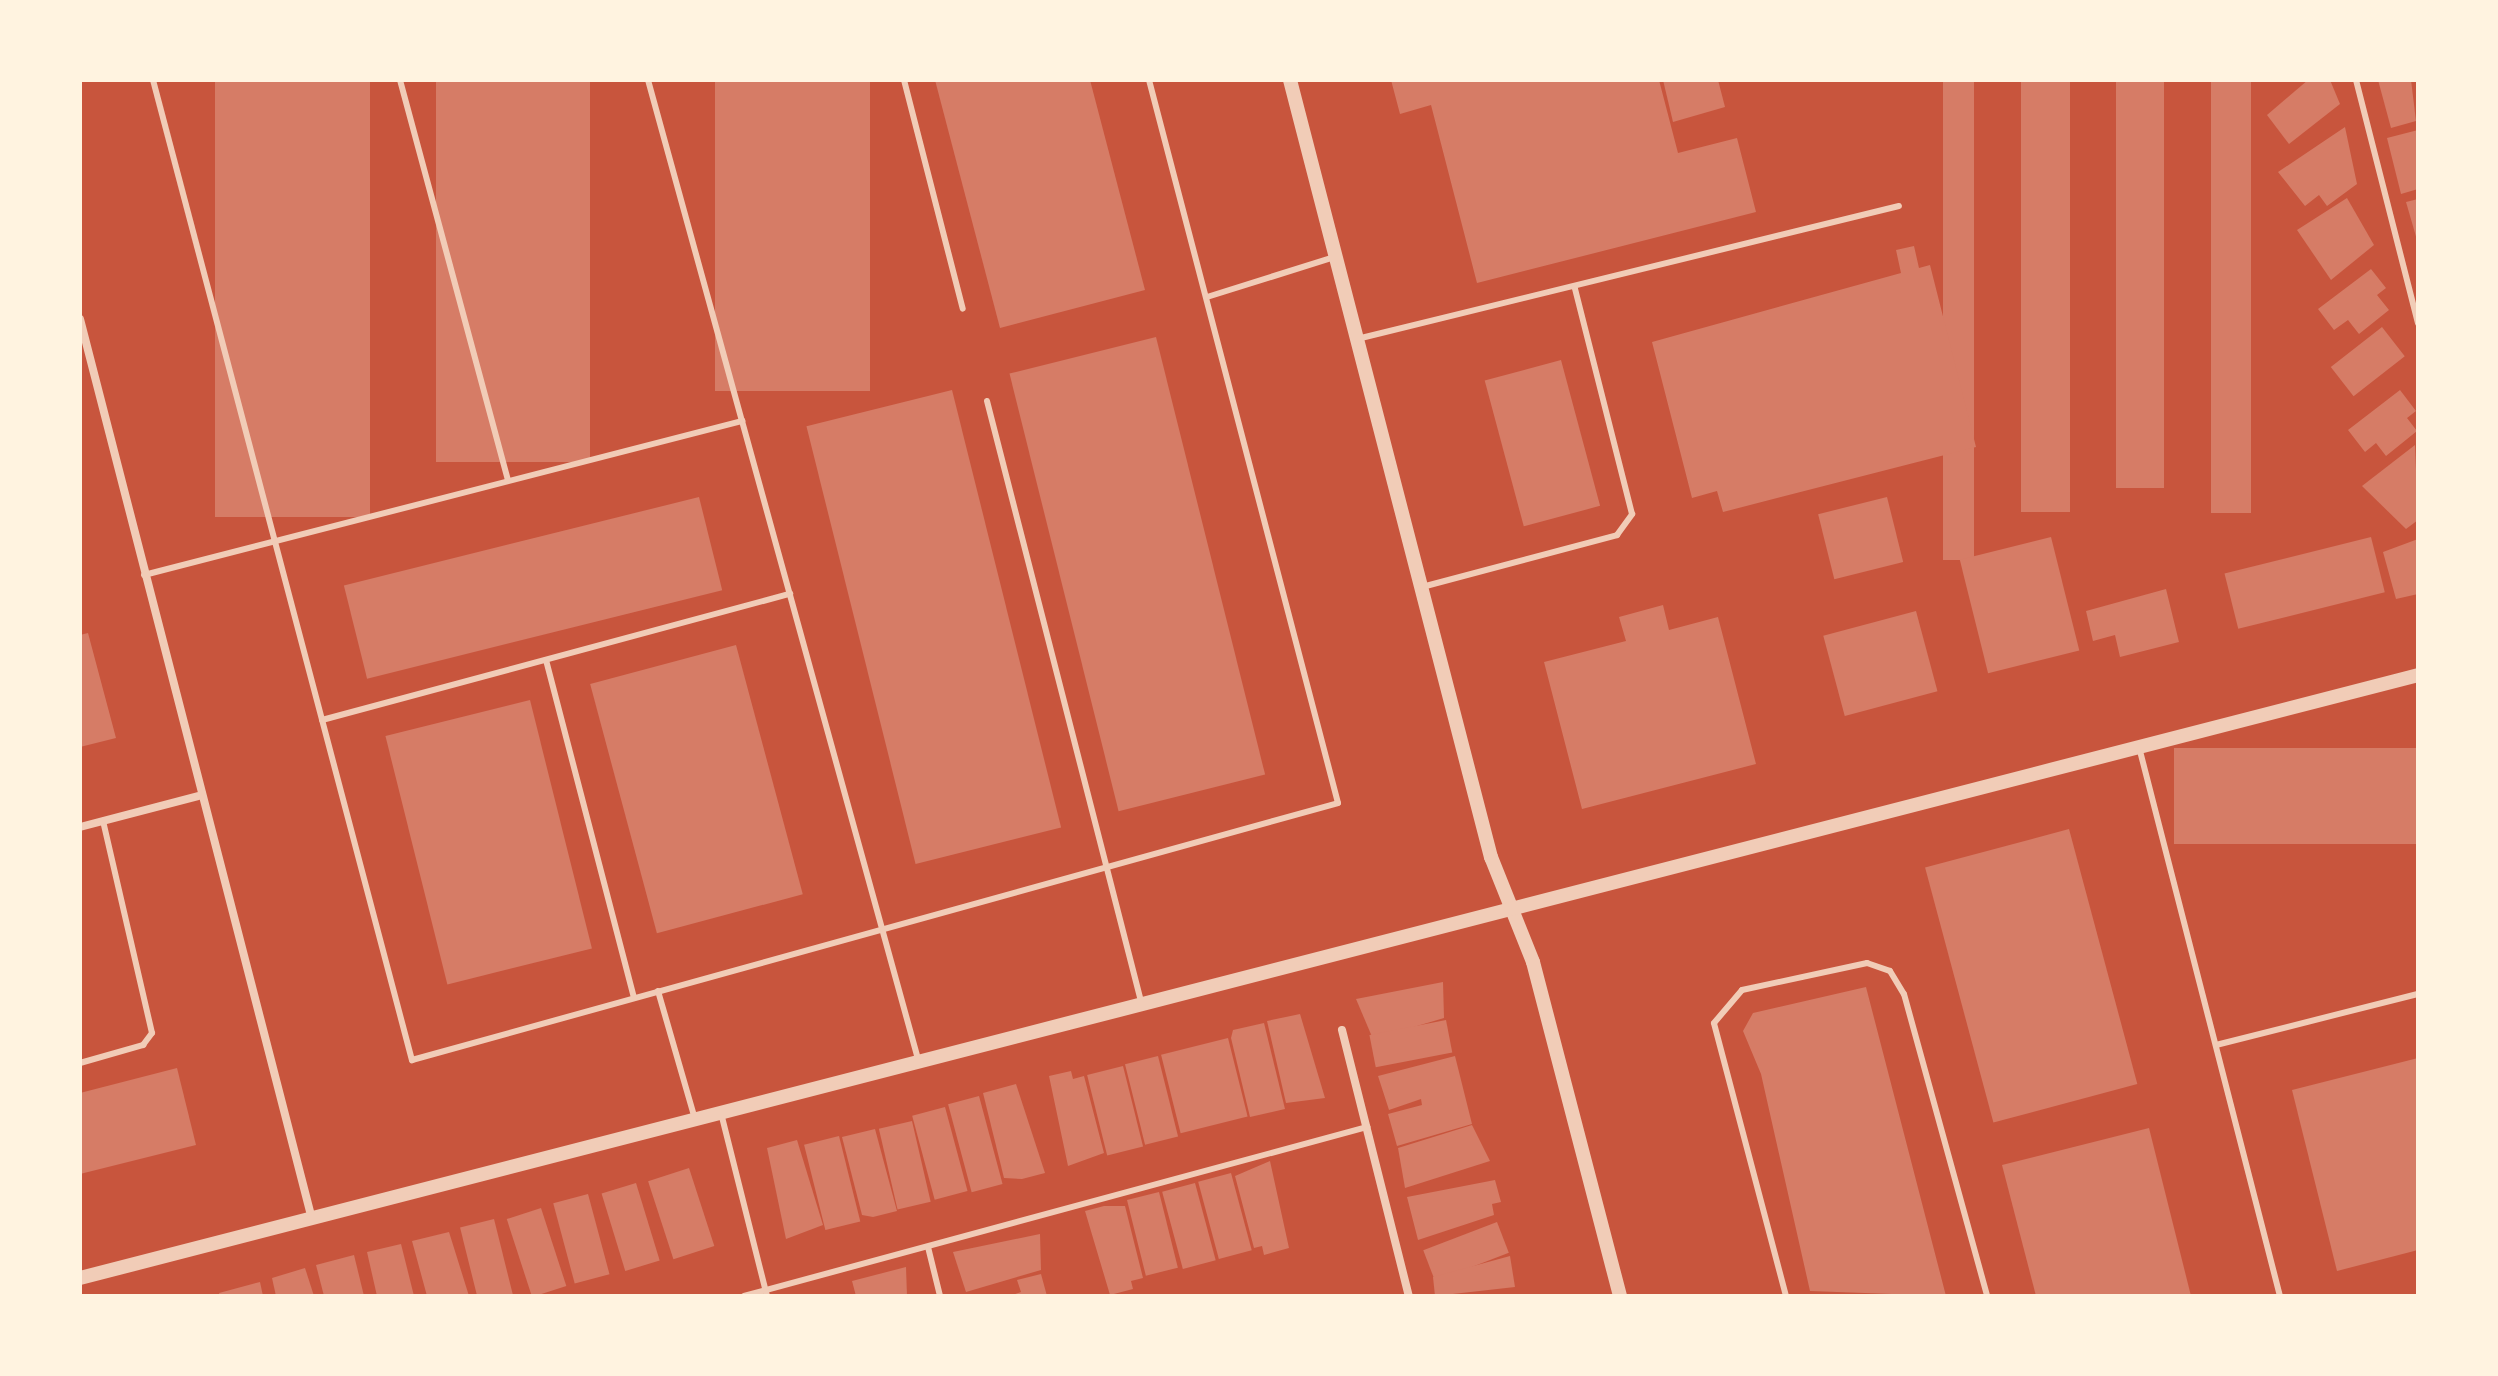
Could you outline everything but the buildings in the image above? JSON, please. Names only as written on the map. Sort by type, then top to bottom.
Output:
[{"type":"street","points":[[1290,80],[1491,857],[1513,909],[1620,1296]]},
{"type":"street","points":[[80,319],[198,796],[312,1220]]},
{"type":"street","points":[[80,1278],[2418,675]]},
{"type":"street","points":[[80,827],[198,796]]},
{"type":"street","points":[[1342,1030],[1409,1296]]},
{"type":"lane","points":[[153,80],[412,1060],[1338,803],[1149,80]]},
{"type":"lane","points":[[400,80],[508,479]]},
{"type":"lane","points":[[648,80],[919,1062]]},
{"type":"lane","points":[[904,80],[963,309]]},
{"type":"lane","points":[[2356,80],[2418,323]]},
{"type":"lane","points":[[1357,339],[1575,288],[1899,206]]},
{"type":"lane","points":[[1207,297],[1335,257]]},
{"type":"lane","points":[[1421,587],[1617,535],[1632,514],[1575,288]]},
{"type":"lane","points":[[987,401],[1142,1005]]},
{"type":"lane","points":[[144,575],[274,537],[742,421]]},
{"type":"lane","points":[[322,720],[790,594]]},
{"type":"lane","points":[[546,660],[634,998]]},
{"type":"lane","points":[[2139,747],[2280,1296]]},
{"type":"lane","points":[[80,1063],[143,1045],[152,1033],[103,821]]},
{"type":"lane","points":[[1786,1296],[1714,1023],[1742,990],[1867,963],[1890,971],[1904,994],[1987,1296]]},
{"type":"lane","points":[[658,991],[695,1120]]},
{"type":"lane","points":[[2216,1045],[2418,994]]},
{"type":"lane","points":[[721,1113],[766,1294]]},
{"type":"lane","points":[[744,1296],[766,1294],[1367,1127]]},
{"type":"lane","points":[[928,1247],[940,1296]]}]
